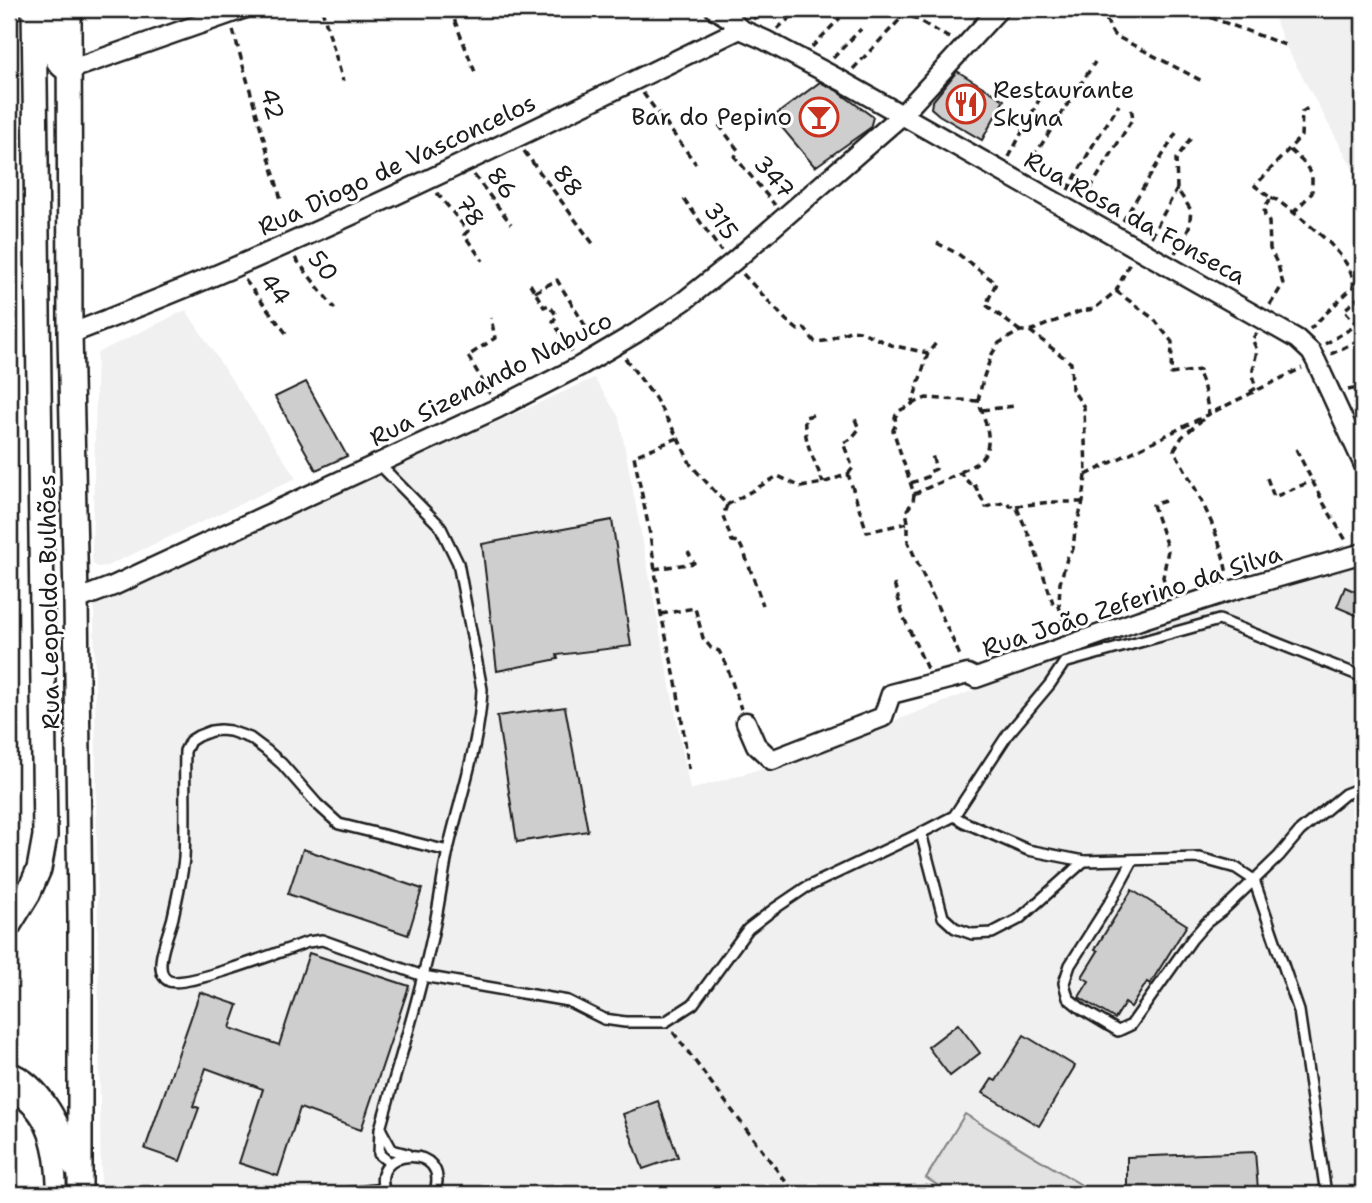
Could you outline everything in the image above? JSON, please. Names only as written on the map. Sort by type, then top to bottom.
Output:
[{"type":"main road","name":"Rua Leopoldo Bulhões","points":[[9,925],[39,869],[45,836],[34,9]]},
{"type":"main road","points":[[49,9],[55,55],[61,67],[69,70]]},
{"type":"main road","name":"Rua Leopoldo Bulhões","points":[[69,9],[70,334],[80,914],[79,1185]]},
{"type":"main road","points":[[9,1074],[25,1082],[54,1119],[79,1185]]},
{"type":"street","name":"Rua Rosa da Fonseca","points":[[715,9],[740,29],[842,81],[1297,339],[1314,357],[1363,463]]},
{"type":"street","name":"Rua Sizenando Nabuco","points":[[76,600],[113,586],[498,408],[609,350],[684,301],[732,263],[902,115],[999,9]]},
{"type":"street","points":[[69,70],[236,11]]},
{"type":"street","name":"Rua Diogo de Vasconcelos","points":[[70,334],[285,245],[465,162],[740,29]]},
{"type":"street","name":"Rua João Zeferino da Silva","points":[[746,722],[756,744],[772,760],[883,717],[891,694],[968,674],[976,678],[1140,620],[1359,554]]},
{"type":"street","points":[[9,1091],[23,1098],[43,1121],[55,1156],[57,1194]]},
{"type":"lane","points":[[378,463],[440,526],[451,545],[458,563],[482,689],[482,706],[448,851],[423,976],[380,1129],[379,1154],[390,1163]]},
{"type":"lane","points":[[448,851],[339,824],[317,804],[282,764],[250,738],[220,730],[198,736],[190,741],[185,751],[184,860],[172,924],[161,958],[162,975],[173,982],[211,975],[308,942],[322,940],[423,976],[568,1001],[604,1018],[625,1022],[666,1022],[693,1004],[748,929],[774,909],[806,888],[954,816],[1009,734],[1051,684],[1064,663],[1219,620],[1363,677]]},
{"type":"lane","points":[[1133,860],[1070,965],[1064,983],[1068,998],[1118,1031],[1131,1025],[1137,1018],[1206,923],[1279,856],[1300,831],[1345,794],[1363,787]]},
{"type":"lane","points":[[954,816],[1028,849],[1084,860],[1200,858],[1236,868],[1254,880],[1299,1011],[1326,1194]]},
{"type":"lane","points":[[920,833],[943,917],[955,928],[972,933],[992,933],[1019,919],[1084,860]]},
{"type":"lane","points":[[380,1129],[392,1150],[428,1162],[436,1178],[436,1192]]},
{"type":"lane","points":[[336,1194],[385,1192],[383,1180],[390,1163],[412,1155]]},
{"type":"path","points":[[322,9],[343,81]]},
{"type":"path","points":[[450,9],[474,72]]},
{"type":"path","points":[[765,40],[800,9]]},
{"type":"path","points":[[1100,9],[1114,35],[1204,82]]},
{"type":"path","points":[[1188,9],[1285,45]]},
{"type":"path","name":"42","points":[[236,11],[282,203]]},
{"type":"path","points":[[842,81],[906,13],[964,47]]},
{"type":"path","points":[[801,59],[840,19]]},
{"type":"path","points":[[822,70],[861,29]]},
{"type":"path","points":[[1018,180],[1095,62]]},
{"type":"path","points":[[634,80],[696,164]]},
{"type":"path","points":[[1002,171],[1050,85]]},
{"type":"path","points":[[1068,209],[1093,145],[1119,105]]},
{"type":"path","points":[[1297,339],[1353,288],[1354,280],[1343,257],[1322,236],[1294,212],[1255,186],[1301,136],[1302,112],[1311,106]]},
{"type":"path","points":[[1068,209],[1133,118],[1130,108]]},
{"type":"path","name":"347","points":[[719,125],[738,150],[735,157],[785,217]]},
{"type":"path","points":[[1114,235],[1176,133]]},
{"type":"path","points":[[1168,265],[1189,228],[1191,210],[1177,189],[1176,159],[1193,135]]},
{"type":"path","name":"88","points":[[514,138],[594,245]]},
{"type":"path","points":[[1289,150],[1312,174],[1312,193],[1294,212]]},
{"type":"path","name":"86","points":[[465,162],[511,224]]},
{"type":"path","name":"78","points":[[427,180],[468,231],[464,235],[483,261]]},
{"type":"path","points":[[914,494],[960,473],[981,459],[989,442],[978,401],[983,379],[999,343],[1020,331],[1030,331],[1080,311],[1094,309],[1116,291],[1177,189]]},
{"type":"path","points":[[1242,396],[1256,388],[1252,375],[1257,350],[1252,339],[1283,284],[1270,249],[1269,222],[1265,216],[1264,208],[1271,198]]},
{"type":"path","name":"315","points":[[684,199],[732,263],[786,320],[798,330],[804,328],[815,342],[825,341],[852,330],[891,345],[928,353]]},
{"type":"path","points":[[937,243],[958,254],[996,283],[986,305],[1020,331]]},
{"type":"path","name":"50","points":[[285,245],[335,309]]},
{"type":"path","name":"44","points":[[235,267],[286,332]]},
{"type":"path","points":[[535,292],[556,280],[609,350],[655,398],[691,465],[727,505]]},
{"type":"path","points":[[530,284],[544,307],[549,305],[557,316],[553,321],[580,366]]},
{"type":"path","points":[[1116,291],[1154,319],[1172,342],[1171,374],[1200,369],[1198,373],[1209,414]]},
{"type":"path","points":[[1086,475],[1209,414],[1314,357],[1363,337],[1344,310],[1363,295]]},
{"type":"path","points":[[491,318],[495,338],[468,356],[498,408]]},
{"type":"path","points":[[1314,357],[1340,334],[1357,325]]},
{"type":"path","points":[[1030,331],[1071,363],[1072,389],[1084,407],[1086,475],[1083,502],[1073,549],[1068,555],[1060,583],[1059,606],[1070,645]]},
{"type":"path","points":[[912,404],[928,353],[936,343]]},
{"type":"path","points":[[968,674],[908,542],[906,511],[913,502],[914,494],[893,430],[899,411],[926,398],[978,401]]},
{"type":"path","points":[[982,410],[1014,406]]},
{"type":"path","points":[[1209,414],[1182,437],[1174,450],[1192,482],[1223,551],[1230,591]]},
{"type":"path","points":[[813,415],[805,417],[804,429],[808,449],[823,483]]},
{"type":"path","points":[[763,605],[746,555],[739,542],[732,541],[723,516],[727,505],[778,476],[801,487],[848,474],[853,468],[843,443],[851,439],[859,429],[855,419]]},
{"type":"path","points":[[678,438],[634,456],[650,534],[661,614],[677,687],[689,769]]},
{"type":"path","points":[[1296,449],[1324,504],[1359,554]]},
{"type":"path","points":[[911,483],[928,477],[929,472],[936,469],[932,455]]},
{"type":"path","points":[[960,473],[970,484],[973,482],[986,507],[1007,502],[1010,506],[1016,506],[1083,502]]},
{"type":"path","points":[[848,474],[867,532],[908,523]]},
{"type":"path","points":[[1268,478],[1274,497],[1312,481]]},
{"type":"path","points":[[1165,501],[1153,505],[1167,550],[1163,577],[1173,610]]},
{"type":"path","points":[[1016,506],[1034,547],[1053,603],[1059,606]]},
{"type":"path","points":[[654,569],[694,563],[688,552]]},
{"type":"path","points":[[894,584],[904,618],[933,683]]},
{"type":"path","points":[[661,614],[695,608],[703,638],[711,648],[719,651],[726,664],[746,722]]},
{"type":"path","points":[[666,1022],[795,1194]]},
{"type":"shaded area","points":[[1271,9],[1363,9],[1363,187],[1285,45]]},
{"type":"shaded area","points":[[186,310],[296,478],[107,566],[97,567],[93,564],[92,555],[97,353]]},
{"type":"shaded area","points":[[594,378],[619,417],[690,790],[760,769],[884,725],[1130,630],[1363,561],[1363,1194],[101,1194],[94,605]]},
{"type":"shaded area","points":[[965,1114],[1083,1186],[1077,1194],[952,1194],[926,1178]]},
{"type":"building","name":"Restaurante Skyna","points":[[957,71],[1004,100],[982,140],[931,108],[932,102]]},
{"type":"building","points":[[820,82],[836,90],[873,117],[870,128],[815,167],[773,117]]},
{"type":"building","points":[[306,382],[347,456],[316,470],[275,397]]},
{"type":"building","points":[[612,520],[631,646],[557,655],[558,659],[497,671],[482,544]]},
{"type":"building","points":[[1345,587],[1363,595],[1363,618],[1337,607]]},
{"type":"building","points":[[565,707],[588,831],[517,842],[497,716]]},
{"type":"building","points":[[303,849],[422,889],[408,935],[288,894]]},
{"type":"building","points":[[1132,890],[1187,925],[1150,984],[1147,982],[1131,1007],[1125,1003],[1115,1019],[1079,997],[1089,981],[1082,977],[1098,951],[1095,949]]},
{"type":"building","points":[[309,953],[409,986],[361,1130],[300,1108],[278,1176],[239,1163],[263,1089],[206,1068],[193,1106],[199,1108],[180,1161],[145,1149],[200,992],[238,1005],[230,1028],[279,1045]]},
{"type":"building","points":[[958,1024],[980,1053],[950,1076],[928,1047]]},
{"type":"building","points":[[1024,1035],[1075,1066],[1039,1126],[983,1093],[992,1079],[996,1081]]},
{"type":"building","points":[[658,1101],[678,1157],[643,1169],[623,1114]]},
{"type":"building","points":[[1255,1152],[1258,1190],[1127,1194],[1127,1157]]},
{"type":"railway","points":[[9,1044],[14,1194]]},
{"type":"place","name":"Restaurante Skyna","points":[[966,104]]},
{"type":"place","name":"Bar do Pepino","points":[[819,117]]}]
